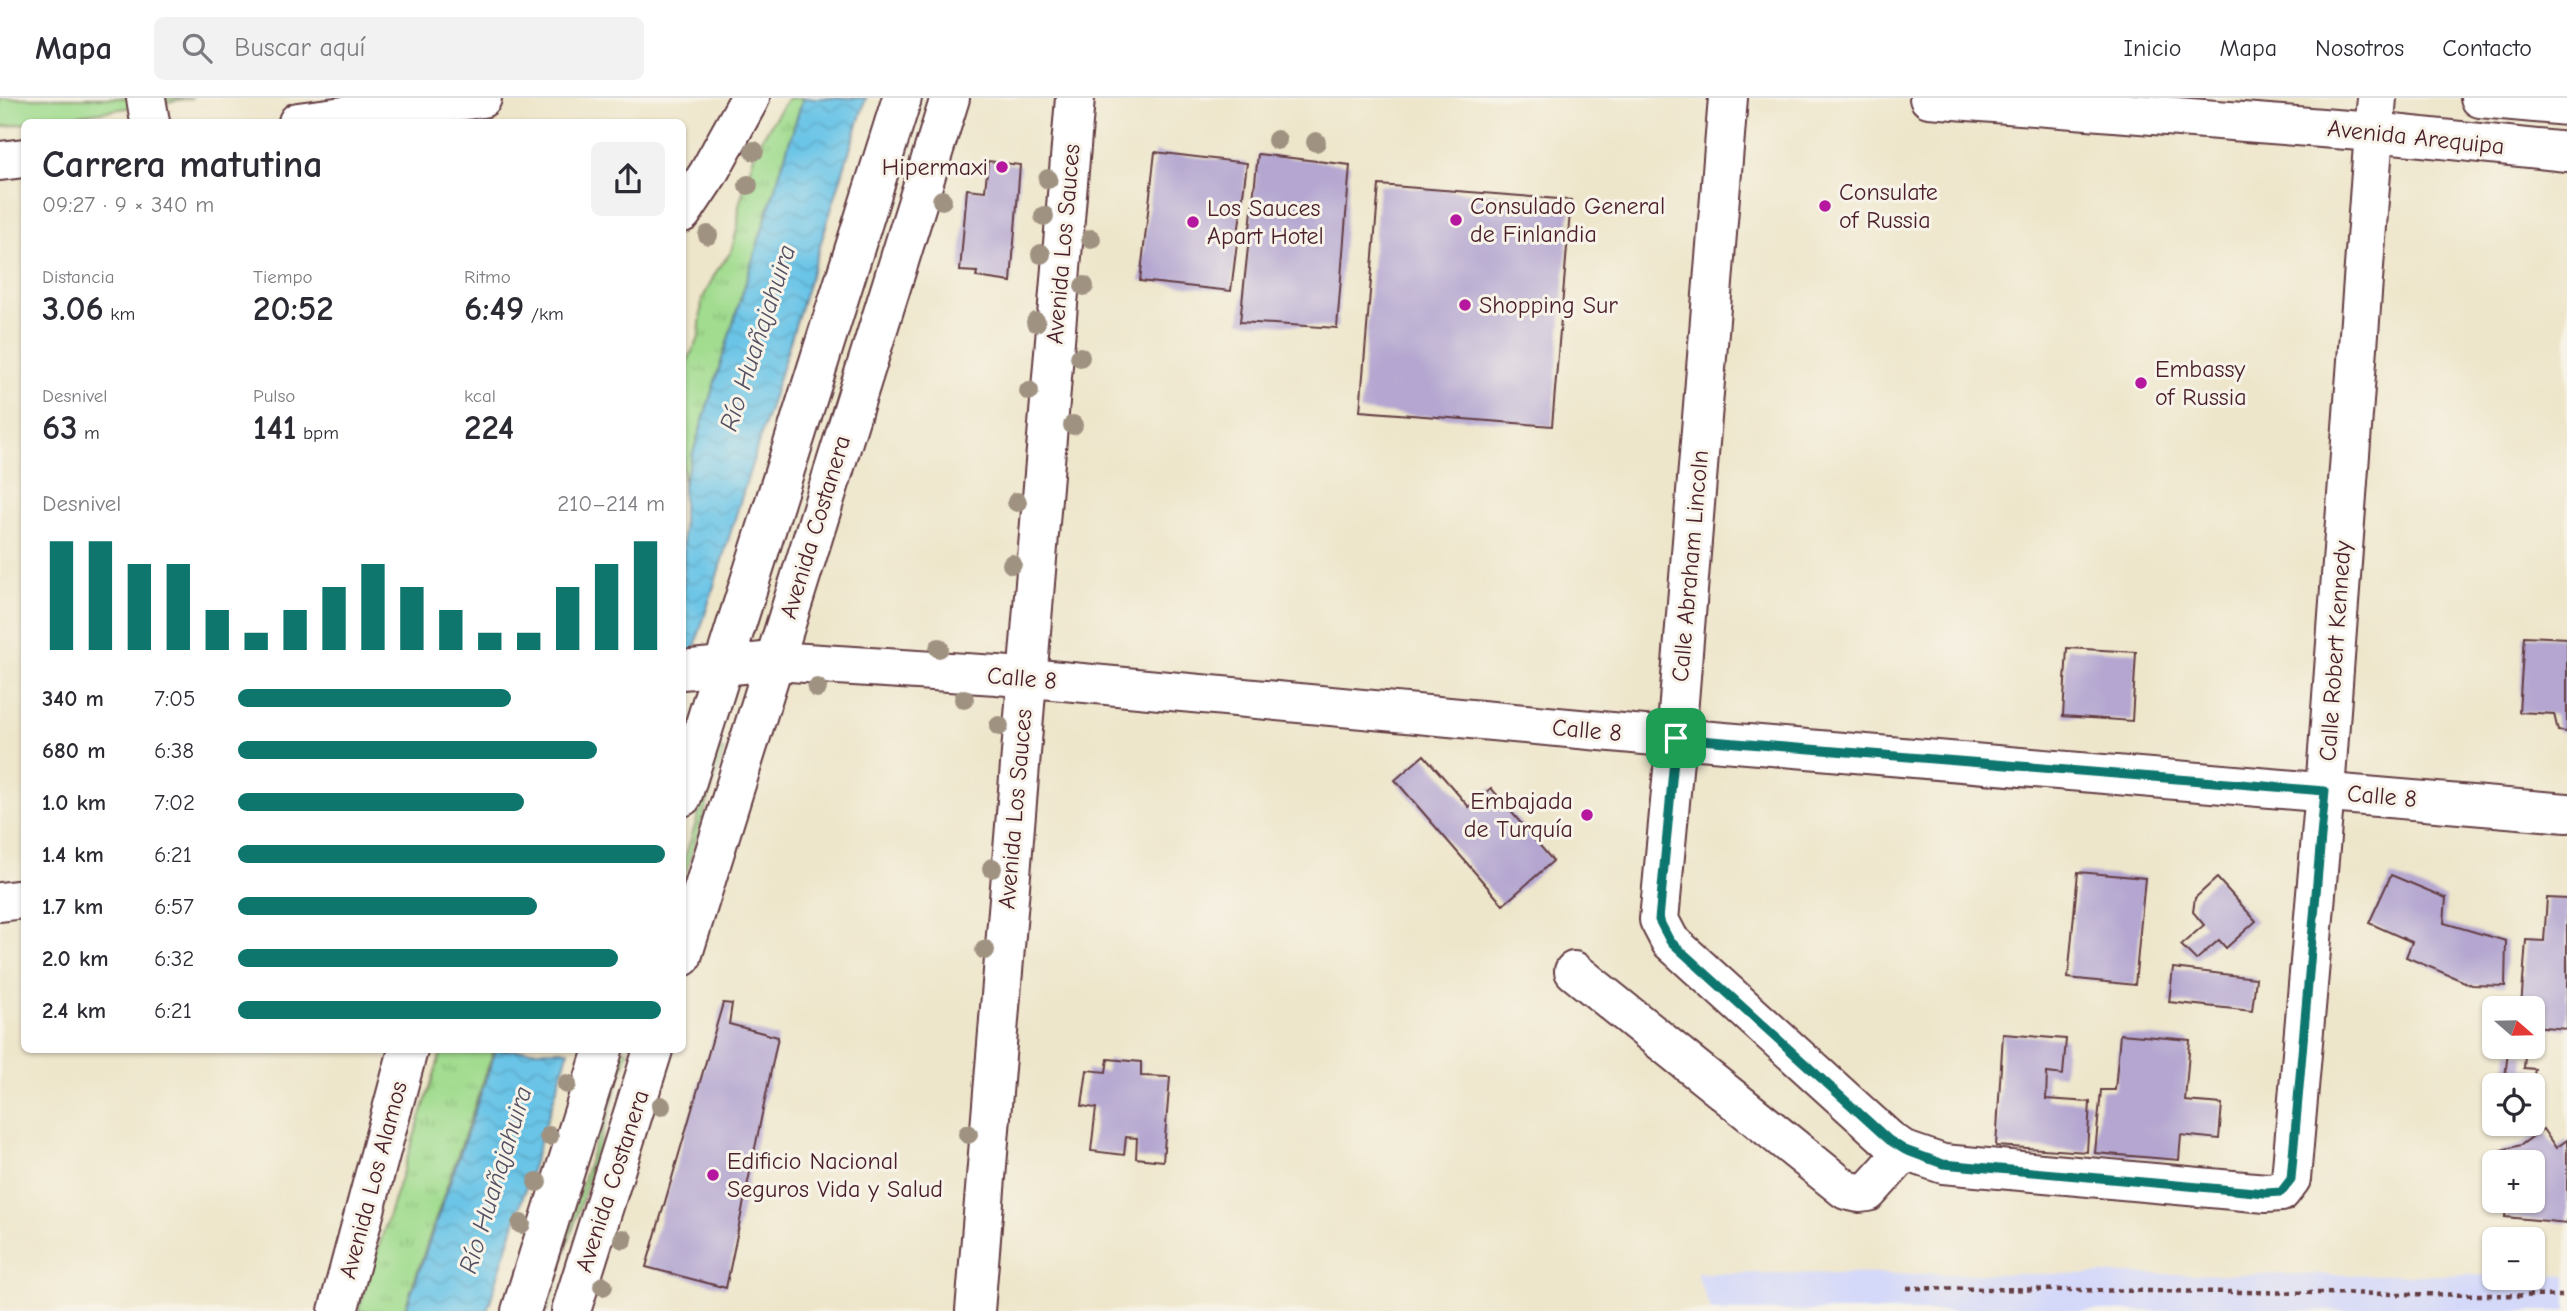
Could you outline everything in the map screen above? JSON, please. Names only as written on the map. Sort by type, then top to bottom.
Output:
[{"type":"main road","points":[[146,98],[150,119]]},
{"type":"main road","points":[[321,119],[482,98]]},
{"type":"main road","points":[[686,207],[708,174],[750,98]]},
{"type":"main road","name":"Avenida Costanera","points":[[686,765],[698,669],[902,98]]},
{"type":"main road","name":"Avenida Costanera","points":[[686,944],[950,98]]},
{"type":"main road","name":"Avenida Los Sauces","points":[[975,1311],[1075,98]]},
{"type":"main road","name":"Calle Abraham Lincoln","points":[[1728,98],[1659,920],[1670,941],[1889,1140],[1905,1150],[1943,1164],[2266,1193]]},
{"type":"main road","name":"Avenida Arequipa","points":[[1929,98],[2375,115],[2567,152]]},
{"type":"main road","name":"Avenida Arequipa","points":[[2480,98],[2567,106]]},
{"type":"main road","name":"Calle Robert Kennedy","points":[[2266,1193],[2281,1192],[2291,1179],[2325,791],[2375,115]]},
{"type":"main road","points":[[0,161],[21,158]]},
{"type":"main road","name":"Calle 8","points":[[698,669],[774,661],[1026,678],[1676,738],[2567,813]]},
{"type":"main road","points":[[0,902],[21,899]]},
{"type":"main road","points":[[1574,971],[1846,1190],[1868,1192],[1905,1150]]},
{"type":"main road","name":"Avenida Los Alamos","points":[[338,1311],[407,1053]]},
{"type":"main road","name":"Avenida Costanera","points":[[521,1311],[602,1053]]},
{"type":"main road","name":"Avenida Costanera","points":[[571,1311],[652,1053]]},
{"type":"path","points":[[1907,1288],[2567,1297]]},
{"type":"shaded area","points":[[1696,1273],[2482,1275],[2482,1290],[2545,1290],[2545,1276],[2567,1275],[2567,1311],[1711,1311]]},
{"type":"green space","points":[[0,98],[193,98],[53,119],[21,119],[21,124],[0,127]]},
{"type":"green space","points":[[788,98],[803,98],[686,475],[686,364],[699,337],[702,300],[716,272],[731,252],[738,226],[739,205],[757,146]]},
{"type":"green space","points":[[719,749],[724,750],[686,871],[686,854]]},
{"type":"green space","points":[[441,1053],[493,1053],[404,1311],[358,1311]]},
{"type":"green space","points":[[623,1053],[628,1053],[547,1311],[542,1311]]},
{"type":"water","name":"Río Huañajahuira","points":[[803,98],[866,98],[686,675],[686,475]]},
{"type":"water","name":"Río Huañajahuira","points":[[495,1053],[568,1053],[487,1311],[405,1311]]},
{"type":"building","name":"Los Sauces Apart Hotel","points":[[1155,152],[1247,163],[1231,291],[1140,281]]},
{"type":"building","points":[[1258,154],[1350,165],[1337,328],[1240,322]]},
{"type":"building","points":[[988,161],[1020,165],[1011,282],[976,277],[977,272],[960,271],[967,189],[985,191]]},
{"type":"building","name":"Shopping Sur","points":[[1379,185],[1571,200],[1552,426],[1360,411]]},
{"type":"building","points":[[2524,636],[2567,638],[2567,732],[2558,731],[2554,714],[2519,712]]},
{"type":"building","points":[[2067,648],[2136,652],[2132,721],[2063,716]]},
{"type":"building","points":[[1424,755],[1469,807],[1491,788],[1553,861],[1503,905],[1395,780]]},
{"type":"building","points":[[2078,872],[2145,878],[2135,985],[2068,978]]},
{"type":"building","points":[[2391,875],[2446,898],[2444,923],[2506,941],[2505,986],[2472,985],[2406,957],[2412,942],[2369,923]]},
{"type":"building","points":[[2217,878],[2256,921],[2226,948],[2219,940],[2196,960],[2181,945],[2204,925],[2193,912],[2195,898]]},
{"type":"building","points":[[2547,898],[2567,899],[2567,1029],[2545,1027],[2545,996],[2522,996],[2526,940],[2544,941]]},
{"type":"building","points":[[2173,968],[2256,978],[2252,1011],[2169,1002]]},
{"type":"building","name":"Edificio Nacional Seguros Vida y Salud","points":[[723,1003],[732,1004],[729,1024],[778,1037],[726,1288],[646,1267]]},
{"type":"building","points":[[2003,1034],[2066,1039],[2063,1075],[2047,1073],[2046,1099],[2090,1102],[2087,1152],[1996,1146]]},
{"type":"building","points":[[2120,1034],[2190,1040],[2185,1101],[2222,1104],[2219,1139],[2181,1135],[2179,1160],[2095,1153],[2101,1090],[2115,1090]]},
{"type":"building","points":[[1108,1059],[1141,1062],[1141,1076],[1170,1077],[1163,1161],[1136,1158],[1137,1138],[1126,1137],[1124,1155],[1091,1151],[1096,1108],[1082,1106],[1087,1070],[1106,1072]]},
{"type":"building","points":[[2507,1059],[2525,1059],[2524,1068],[2535,1069],[2534,1073],[2505,1073]]},
{"type":"building","points":[[2545,1132],[2556,1148],[2567,1140],[2567,1223],[2505,1217],[2505,1213],[2545,1213],[2545,1150],[2501,1150],[2521,1145],[2533,1136],[2545,1136]]},
{"type":"place","name":"Hipermaxi","points":[[1002,167]]},
{"type":"place","name":"Consulate of Russia","points":[[1825,206]]},
{"type":"place","name":"Consulado General de Finlandia","points":[[1456,220]]},
{"type":"place","name":"Los Sauces Apart Hotel","points":[[1193,222]]},
{"type":"place","name":"Shopping Sur","points":[[1465,305]]},
{"type":"place","name":"Embassy of Russia","points":[[2141,383]]},
{"type":"place","name":"Embajada de Turquía","points":[[1587,815]]},
{"type":"place","name":"Edificio Nacional Seguros Vida y Salud","points":[[713,1175]]},
{"type":"route","points":[[1676,738],[2325,791],[2291,1179],[2281,1192],[2266,1193],[1943,1164],[1905,1150],[1889,1140],[1670,941],[1659,920],[1676,738]]}]
